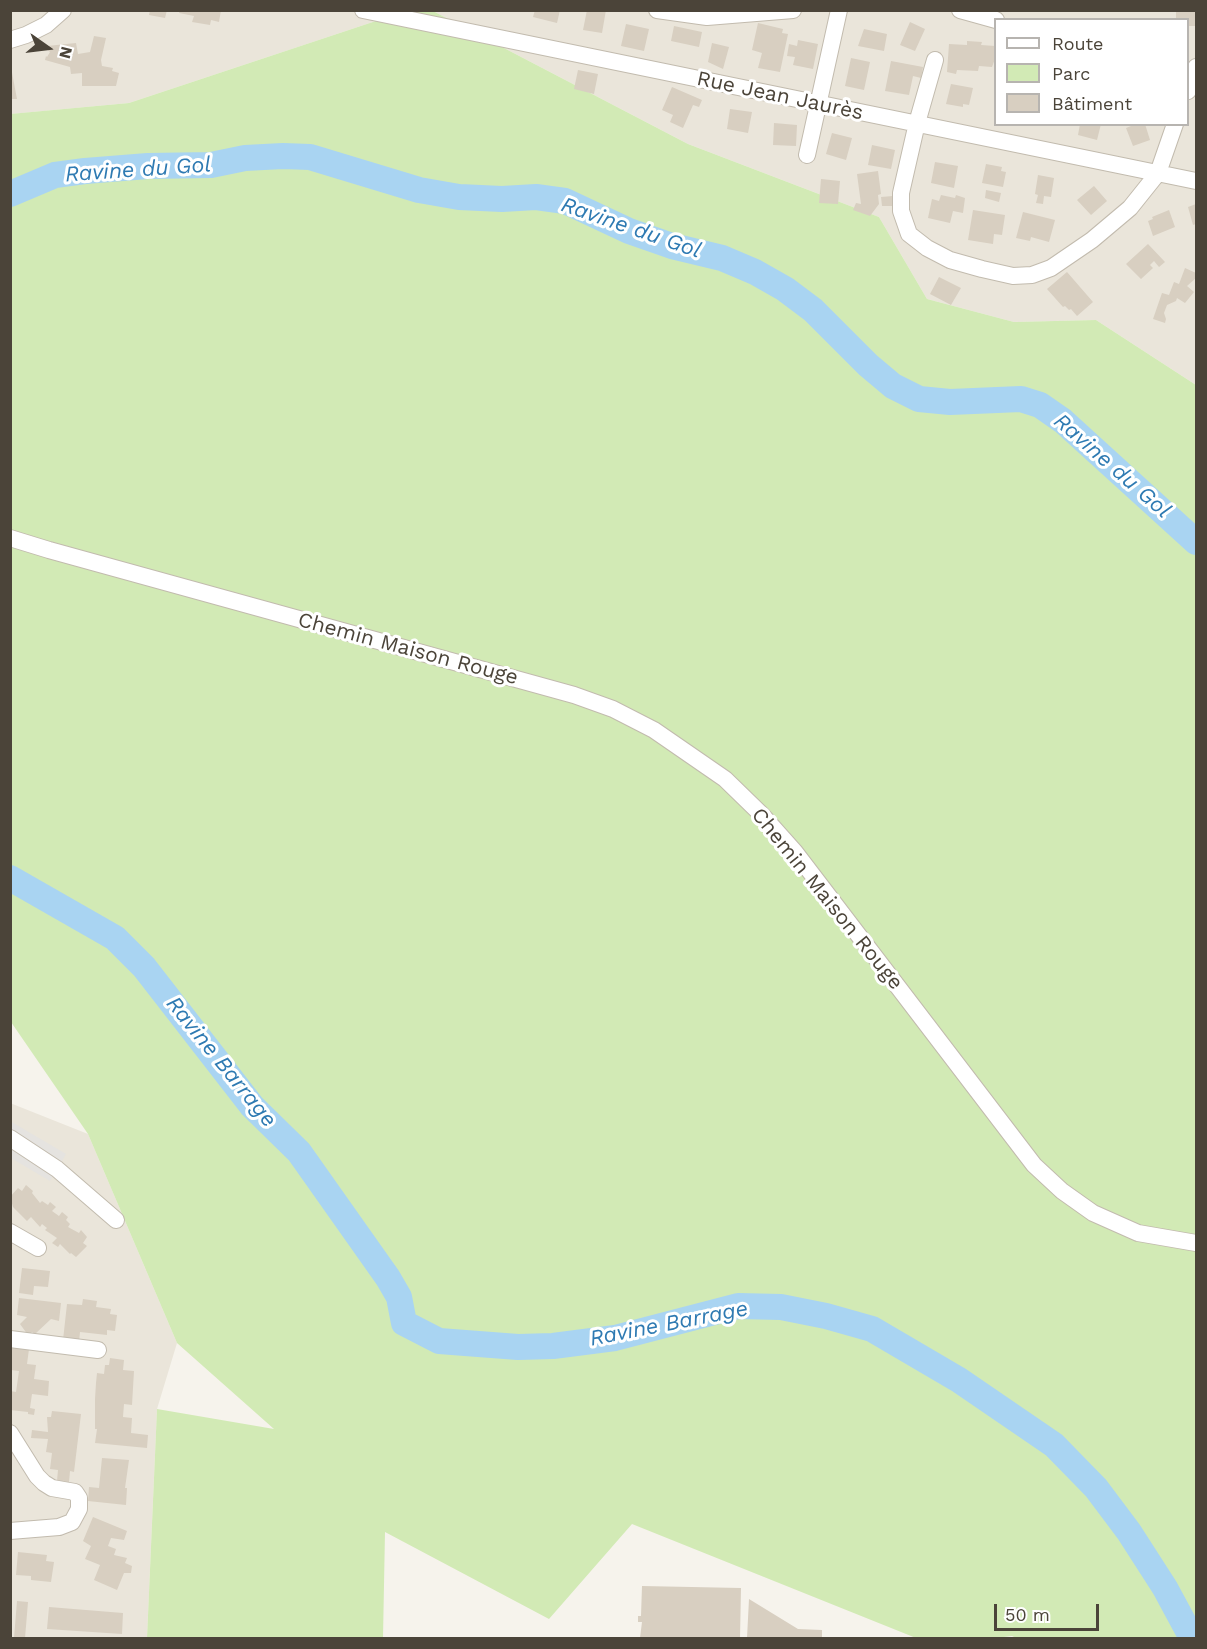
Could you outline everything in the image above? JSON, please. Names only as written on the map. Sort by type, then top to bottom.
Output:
[{"type":"street","points":[[10,40],[46,25],[63,10]]},
{"type":"street","name":"Rue Jean Jaurès","points":[[363,10],[1197,181]]},
{"type":"street","points":[[657,10],[707,17],[793,10]]},
{"type":"street","points":[[807,155],[839,10]]},
{"type":"street","points":[[960,10],[994,19]]},
{"type":"street","points":[[935,60],[917,123],[901,193],[901,211],[909,234],[927,248],[950,260],[982,269],[1013,276],[1032,274],[1051,268],[1092,240],[1130,208],[1158,172],[1174,126]]},
{"type":"street","points":[[1189,88],[1197,67]]},
{"type":"street","name":"Chemin Maison Rouge","points":[[10,538],[574,695],[613,709],[654,730],[725,779],[762,815],[802,861],[1034,1165],[1062,1191],[1093,1213],[1138,1233],[1197,1242]]},
{"type":"street","points":[[10,1138],[57,1169],[116,1220]]},
{"type":"street","points":[[10,1232],[38,1248]]},
{"type":"street","points":[[10,1339],[98,1350]]},
{"type":"street","points":[[10,1433],[37,1476],[44,1483],[52,1488],[75,1492],[79,1498],[79,1509],[72,1522],[58,1527],[10,1531]]},
{"type":"shaded area","points":[[10,11],[406,11],[129,103],[11,114]]},
{"type":"shaded area","points":[[433,11],[1196,11],[1196,385],[1096,320],[1014,322],[927,299],[879,217],[688,144]]},
{"type":"shaded area","points":[[10,1103],[88,1134],[177,1343],[157,1409],[147,1638],[11,1638]]},
{"type":"shaded area","points":[[10,1121],[66,1154],[50,1181],[11,1158]]},
{"type":"green space","points":[[406,11],[433,11],[688,144],[879,217],[927,299],[1014,322],[1096,320],[1196,385],[1196,1638],[1016,1638],[1012,1636],[916,1638],[632,1524],[549,1619],[385,1532],[383,1638],[147,1638],[157,1409],[274,1429],[177,1343],[88,1134],[11,1022],[10,114],[129,103]]},
{"type":"building","points":[[150,10],[167,10],[165,18],[149,15]]},
{"type":"building","points":[[180,10],[221,10],[219,22],[211,20],[210,25],[192,22],[194,16],[179,13]]},
{"type":"building","points":[[535,10],[560,10],[557,23],[533,17]]},
{"type":"building","points":[[587,10],[606,10],[602,33],[583,30]]},
{"type":"building","points":[[1176,10],[1196,10],[1196,26],[1189,26],[1189,18],[1176,18]]},
{"type":"building","points":[[910,22],[925,29],[915,51],[900,45]]},
{"type":"building","points":[[758,23],[783,29],[782,33],[788,34],[780,72],[758,68],[762,53],[752,50]]},
{"type":"building","points":[[626,24],[649,29],[644,51],[621,46]]},
{"type":"building","points":[[674,26],[702,32],[699,47],[671,41]]},
{"type":"building","points":[[864,29],[887,34],[884,51],[858,46]]},
{"type":"building","points":[[94,36],[106,38],[101,60],[102,66],[113,68],[112,71],[119,73],[116,86],[82,86],[82,73],[71,74],[70,67],[45,60],[50,52],[47,46],[76,43],[78,54],[90,52]]},
{"type":"building","points":[[798,40],[818,44],[813,69],[793,65],[795,57],[787,56],[789,44],[797,46]]},
{"type":"building","points":[[967,41],[994,46],[992,67],[979,66],[978,71],[957,70],[956,74],[947,72],[949,44],[967,45]]},
{"type":"building","points":[[712,43],[729,47],[723,69],[708,62]]},
{"type":"building","points":[[851,58],[870,62],[864,90],[845,86]]},
{"type":"building","points":[[891,61],[923,67],[921,78],[913,76],[909,95],[885,91]]},
{"type":"building","points":[[10,62],[17,99],[10,99]]},
{"type":"building","points":[[578,70],[598,74],[594,94],[574,89]]},
{"type":"building","points":[[951,84],[973,88],[969,105],[963,104],[963,107],[946,104]]},
{"type":"building","points":[[672,87],[702,100],[699,107],[693,105],[683,128],[670,122],[673,115],[662,110]]},
{"type":"building","points":[[730,109],[752,112],[748,133],[727,129]]},
{"type":"building","points":[[774,123],[797,125],[796,146],[773,145]]},
{"type":"building","points":[[1080,126],[1100,126],[1097,140],[1078,135]]},
{"type":"building","points":[[1146,126],[1150,140],[1133,146],[1126,128]]},
{"type":"building","points":[[832,133],[852,138],[846,160],[826,154]]},
{"type":"building","points":[[872,145],[895,150],[891,169],[868,165]]},
{"type":"building","points":[[935,162],[958,166],[954,188],[931,183]]},
{"type":"building","points":[[986,164],[1002,167],[1001,171],[1006,172],[1003,187],[982,183]]},
{"type":"building","points":[[878,171],[881,194],[878,195],[879,204],[870,216],[853,210],[856,203],[861,204],[857,174]]},
{"type":"building","points":[[1038,175],[1054,178],[1051,197],[1044,196],[1043,204],[1036,203]]},
{"type":"building","points":[[821,179],[840,181],[838,204],[819,203]]},
{"type":"building","points":[[1094,186],[1107,201],[1091,215],[1077,200]]},
{"type":"building","points":[[986,190],[1001,193],[999,202],[985,198]]},
{"type":"building","points":[[941,195],[955,198],[956,195],[965,198],[963,213],[953,211],[950,223],[928,218],[932,199],[939,201]]},
{"type":"building","points":[[893,196],[892,206],[882,206],[881,197]]},
{"type":"building","points":[[1196,204],[1196,224],[1193,225],[1188,207]]},
{"type":"building","points":[[973,210],[1005,215],[1002,235],[994,234],[993,244],[968,240]]},
{"type":"building","points":[[1169,210],[1175,227],[1153,236],[1148,221]]},
{"type":"building","points":[[1023,212],[1055,220],[1049,242],[1031,237],[1030,241],[1016,238]]},
{"type":"building","points":[[1148,244],[1165,262],[1159,267],[1154,261],[1150,265],[1153,268],[1141,279],[1126,264]]},
{"type":"building","points":[[1185,268],[1196,273],[1196,278],[1187,286],[1194,292],[1185,303],[1177,298],[1176,301],[1167,305],[1164,313],[1165,323],[1153,319],[1162,293],[1169,295],[1174,282],[1179,284]]},
{"type":"building","points":[[1067,272],[1093,302],[1077,316],[1071,309],[1063,307],[1047,289]]},
{"type":"building","points":[[939,277],[961,288],[951,305],[930,294]]},
{"type":"building","points":[[26,1185],[33,1191],[32,1193],[40,1203],[42,1201],[48,1205],[50,1202],[56,1207],[52,1211],[59,1216],[62,1212],[68,1217],[66,1220],[70,1224],[68,1227],[79,1233],[81,1230],[87,1237],[83,1243],[87,1246],[76,1257],[60,1244],[58,1247],[52,1243],[57,1238],[45,1230],[47,1228],[42,1224],[40,1227],[31,1217],[27,1221],[13,1207],[10,1197],[18,1188],[22,1191]]},
{"type":"building","points":[[22,1268],[50,1271],[48,1287],[34,1286],[33,1295],[19,1293]]},
{"type":"building","points":[[19,1298],[61,1303],[59,1321],[51,1319],[35,1334],[32,1332],[28,1335],[20,1324],[27,1317],[17,1315]]},
{"type":"building","points":[[83,1299],[97,1301],[96,1307],[111,1309],[110,1314],[117,1315],[115,1331],[107,1330],[107,1335],[80,1332],[79,1342],[63,1340],[67,1304],[82,1305]]},
{"type":"building","points":[[10,1346],[29,1349],[27,1364],[36,1365],[34,1379],[49,1381],[48,1396],[32,1394],[30,1408],[35,1409],[34,1415],[10,1410],[10,1391],[16,1392],[19,1371],[11,1370]]},
{"type":"building","points":[[110,1358],[124,1360],[123,1370],[134,1371],[132,1405],[124,1404],[123,1417],[132,1418],[131,1433],[148,1435],[147,1448],[95,1443],[97,1373],[104,1374],[105,1365],[109,1365]]},
{"type":"building","points":[[52,1411],[81,1414],[74,1472],[70,1471],[69,1482],[57,1481],[58,1470],[50,1469],[52,1453],[46,1452],[48,1439],[31,1438],[32,1430],[48,1432],[47,1417],[51,1417]]},
{"type":"building","points":[[102,1458],[129,1460],[125,1488],[127,1488],[126,1505],[88,1501],[89,1487],[99,1488]]},
{"type":"building","points":[[93,1517],[127,1531],[124,1540],[111,1538],[108,1546],[116,1549],[114,1555],[127,1558],[125,1563],[132,1566],[131,1573],[124,1573],[117,1590],[94,1580],[100,1565],[85,1559],[91,1546],[83,1541]]},
{"type":"building","points":[[18,1552],[47,1555],[46,1561],[54,1562],[51,1582],[31,1580],[31,1576],[16,1575]]},
{"type":"building","points":[[642,1586],[741,1588],[740,1638],[640,1638],[642,1622],[638,1622],[638,1616],[641,1616]]},
{"type":"building","points":[[749,1599],[798,1629],[822,1630],[822,1638],[747,1638]]},
{"type":"building","points":[[17,1601],[28,1602],[25,1638],[14,1638]]},
{"type":"building","points":[[49,1607],[123,1613],[122,1634],[47,1629]]},
{"type":"waterway","name":"Ravine du Gol","points":[[10,194],[55,175],[148,166],[211,165],[245,158],[283,156],[310,157],[419,190],[459,197],[502,199],[536,197],[565,201],[629,231],[672,246],[722,258],[755,272],[785,289],[813,310],[868,365],[893,386],[919,399],[950,402],[1021,399],[1040,405],[1063,421],[1196,542]]},
{"type":"waterway","name":"Ravine Barrage","points":[[10,878],[115,938],[144,967],[252,1106],[299,1152],[388,1278],[399,1297],[404,1323],[439,1341],[518,1347],[553,1346],[615,1338],[738,1306],[781,1307],[826,1316],[872,1329],[959,1380],[1054,1445],[1096,1488],[1129,1532],[1165,1588],[1192,1638]]}]
